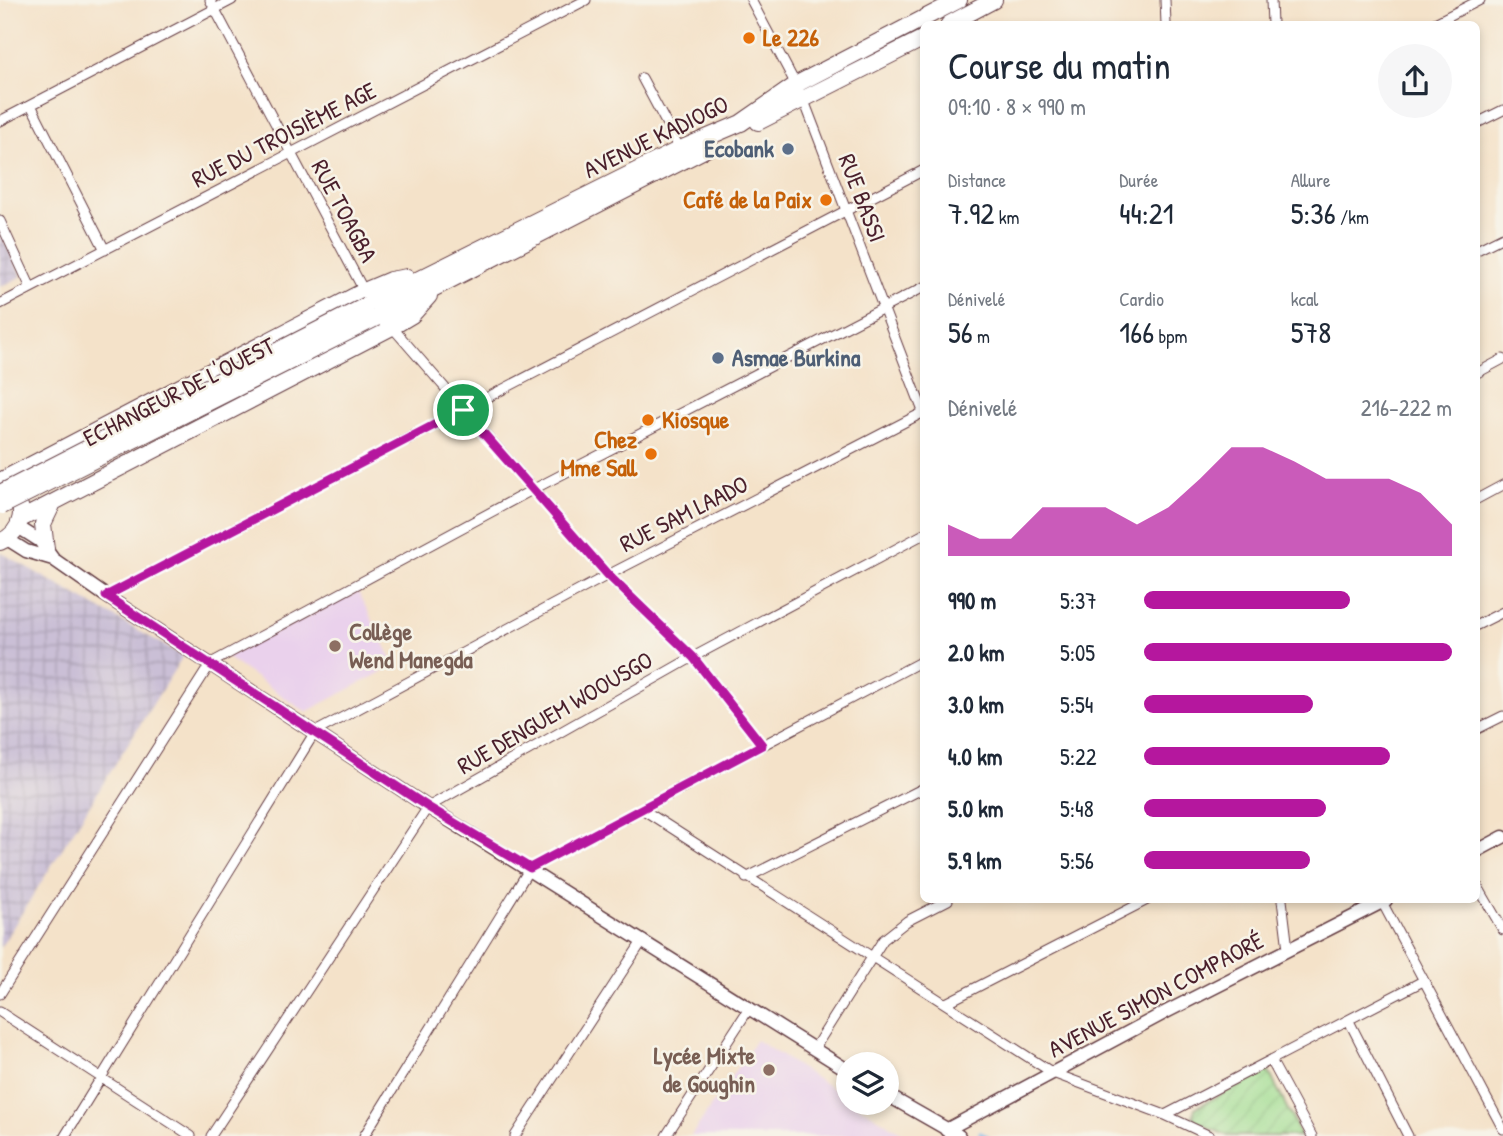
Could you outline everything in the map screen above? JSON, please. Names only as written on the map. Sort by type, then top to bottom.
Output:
[{"type":"highway","name":"AVENUE KADIOGO","points":[[922,21],[959,0]]},
{"type":"highway","points":[[955,21],[994,0]]},
{"type":"highway","name":"AVENUE KADIOGO","points":[[369,305],[432,290],[800,91],[920,22]]},
{"type":"highway","name":"AVENUE KADIOGO","points":[[369,305],[420,277],[800,91],[920,40]]},
{"type":"highway","points":[[12,532],[53,503],[392,327],[412,315],[432,290]]},
{"type":"highway","points":[[12,532],[18,500],[13,492],[0,483],[369,305]]},
{"type":"highway","name":"ECHANGEUR DE L'OUEST","points":[[1,502],[369,305]]},
{"type":"highway","points":[[50,554],[43,524],[53,503]]},
{"type":"street","points":[[0,121],[213,4],[232,0]]},
{"type":"street","name":"RUE DU TROISIÈME AGE","points":[[0,304],[586,0]]},
{"type":"street","name":"RUE BASSI","points":[[751,0],[800,91],[920,403]]},
{"type":"street","points":[[1165,0],[1166,21]]},
{"type":"street","points":[[1271,0],[1272,21]]},
{"type":"street","points":[[1439,21],[1480,0]]},
{"type":"street","name":"RUE TOAGBA","points":[[213,4],[369,305]]},
{"type":"street","points":[[642,78],[680,149]]},
{"type":"street","points":[[31,105],[105,250]]},
{"type":"street","points":[[1480,121],[1503,110]]},
{"type":"street","points":[[106,596],[920,172]]},
{"type":"street","points":[[0,221],[31,288]]},
{"type":"street","points":[[1480,248],[1503,237]]},
{"type":"street","points":[[0,994],[211,663],[532,490],[920,289]]},
{"type":"street","points":[[392,327],[608,575],[693,657],[762,745]]},
{"type":"street","points":[[1480,371],[1503,359]]},
{"type":"street","name":"RUE SAM LAADO","points":[[316,732],[608,575],[920,415]]},
{"type":"street","points":[[1480,497],[1503,485]]},
{"type":"street","points":[[12,532],[26,551],[50,554],[106,596],[428,807],[530,868],[836,1063]]},
{"type":"street","name":"RUE DENGUEM WOOUSGO","points":[[428,807],[693,657],[920,536]]},
{"type":"street","points":[[1480,624],[1503,612]]},
{"type":"street","points":[[364,1136],[530,868],[920,662]]},
{"type":"street","points":[[1480,728],[1503,716]]},
{"type":"street","points":[[65,1136],[316,732]]},
{"type":"street","points":[[746,878],[920,790]]},
{"type":"street","points":[[211,1136],[428,807]]},
{"type":"street","points":[[642,809],[1053,1073],[1165,1115],[1210,1136]]},
{"type":"street","points":[[1480,848],[1503,837]]},
{"type":"street","points":[[1480,890],[1503,930]]},
{"type":"street","points":[[814,1049],[871,956],[895,929],[943,903]]},
{"type":"street","points":[[946,1003],[1139,903]]},
{"type":"street","points":[[1282,903],[1288,949]]},
{"type":"street","name":"AVENUE SIMON COMPAORÉ","points":[[946,1130],[1380,903]]},
{"type":"street","points":[[1385,903],[1423,981],[1503,1129]]},
{"type":"street","points":[[514,1136],[643,940]]},
{"type":"street","points":[[1165,1115],[1272,1062],[1423,981]]},
{"type":"street","points":[[666,1136],[750,1007]]},
{"type":"street","points":[[0,1012],[191,1136]]},
{"type":"street","points":[[1349,1021],[1408,1136]]},
{"type":"street","points":[[1272,1062],[1312,1136]]},
{"type":"street","points":[[899,1102],[959,1136]]},
{"type":"shaded area","points":[[0,233],[22,276],[0,287]]},
{"type":"shaded area","points":[[0,552],[183,656],[0,948]]},
{"type":"shaded area","points":[[358,592],[395,665],[306,712],[226,657]]},
{"type":"shaded area","name":"Lycée Mixte de Goughin","points":[[756,1040],[836,1091],[836,1115],[873,1115],[907,1136],[691,1136]]},
{"type":"green space","points":[[1268,1070],[1301,1136],[1228,1136],[1196,1122],[1193,1116],[1195,1108]]},
{"type":"waterway","points":[[980,1133],[987,1136]]},
{"type":"place","name":"Le 226","points":[[749,38]]},
{"type":"place","name":"Ecobank","points":[[788,149]]},
{"type":"place","name":"Café de la Paix","points":[[826,200]]},
{"type":"place","name":"Asmae Burkina","points":[[718,358]]},
{"type":"place","name":"Kiosque","points":[[648,420]]},
{"type":"place","name":"Chez Mme Sall","points":[[651,454]]},
{"type":"place","name":"Collège Wend Manegda","points":[[335,646]]},
{"type":"place","name":"Lycée Mixte de Goughin","points":[[769,1070]]},
{"type":"route","points":[[463,410],[608,575],[693,657],[762,745],[530,868],[428,807],[106,596],[463,410]]}]
